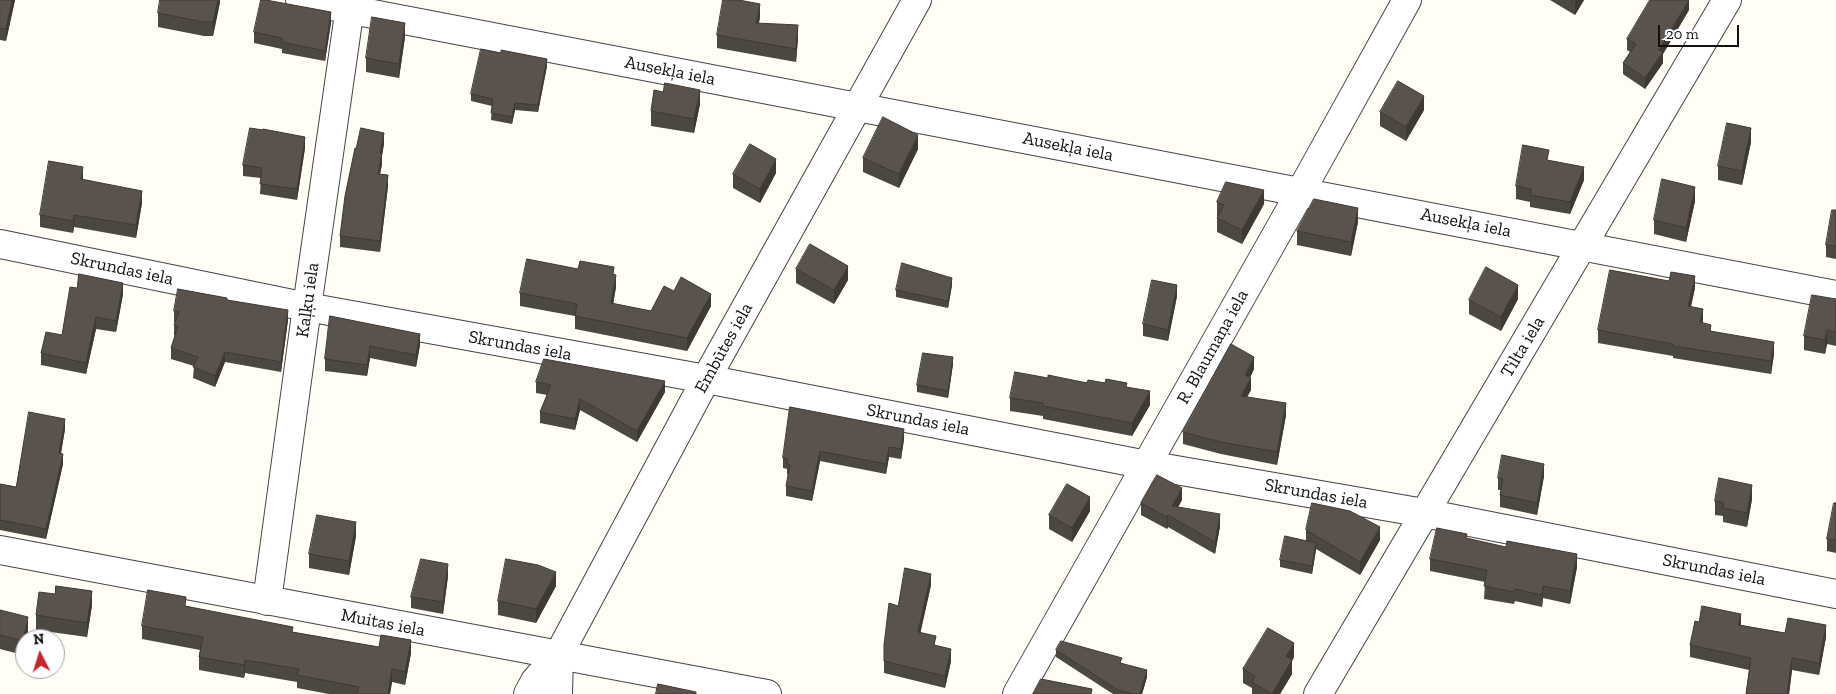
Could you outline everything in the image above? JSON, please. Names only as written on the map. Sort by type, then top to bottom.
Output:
[{"type":"street","name":"Ausekļa iela","points":[[300,0],[350,5],[859,107],[1836,295]]},
{"type":"street","name":"Embūtes iela","points":[[528,694],[535,681],[559,654],[706,379],[917,0]]},
{"type":"street","name":"R. Blaumaņa iela","points":[[1017,694],[1407,0]]},
{"type":"street","name":"Tilta iela","points":[[1318,694],[1728,0]]},
{"type":"street","name":"Kaļķu iela","points":[[267,601],[350,5]]},
{"type":"street","name":"Skrundas iela","points":[[0,244],[307,308],[706,379],[1147,465],[1424,513],[1836,594]]},
{"type":"street","name":"Muitas iela","points":[[0,550],[767,694]]},
{"type":"street","points":[[558,694],[559,654]]},
{"type":"building","points":[[0,0],[12,0],[6,29],[0,28]]},
{"type":"building","points":[[160,0],[218,0],[213,22],[204,22],[158,13]]},
{"type":"building","points":[[261,0],[331,12],[325,51],[282,42],[282,38],[254,32]]},
{"type":"building","points":[[723,0],[739,0],[760,4],[756,23],[798,25],[796,49],[717,35]]},
{"type":"building","points":[[1650,0],[1689,0],[1659,50],[1663,52],[1645,78],[1623,63],[1636,44],[1627,39]]},
{"type":"building","points":[[372,17],[405,23],[399,64],[366,58]]},
{"type":"building","points":[[481,49],[501,53],[501,50],[547,59],[538,105],[515,103],[512,117],[491,113],[493,99],[471,94]]},
{"type":"building","points":[[1398,81],[1424,96],[1406,127],[1380,112]]},
{"type":"building","points":[[665,83],[700,90],[694,119],[651,111],[654,90],[663,92]]},
{"type":"building","points":[[883,117],[918,135],[899,174],[863,158]]},
{"type":"building","points":[[1727,123],[1751,128],[1742,171],[1718,166]]},
{"type":"building","points":[[250,128],[305,137],[297,189],[260,184],[262,168],[243,165]]},
{"type":"building","points":[[361,128],[384,133],[378,174],[388,175],[380,241],[340,236],[345,196]]},
{"type":"building","points":[[750,144],[776,159],[760,189],[733,174]]},
{"type":"building","points":[[1523,145],[1549,150],[1547,160],[1584,167],[1570,202],[1530,195],[1531,189],[1516,186]]},
{"type":"building","points":[[49,161],[83,167],[81,179],[142,191],[136,225],[74,215],[73,221],[40,215]]},
{"type":"building","points":[[1662,179],[1695,187],[1686,228],[1654,220]]},
{"type":"building","points":[[1226,182],[1264,190],[1242,230],[1217,218],[1224,205],[1217,202]]},
{"type":"building","points":[[1314,199],[1358,208],[1351,242],[1297,231]]},
{"type":"building","points":[[1832,210],[1836,210],[1836,246],[1826,245]]},
{"type":"building","points":[[810,244],[848,266],[834,290],[796,269]]},
{"type":"building","points":[[527,259],[578,269],[580,261],[614,267],[613,274],[616,275],[611,303],[651,311],[664,286],[674,291],[681,277],[711,294],[687,338],[575,316],[577,304],[520,293]]},
{"type":"building","points":[[902,263],[952,278],[948,301],[896,290]]},
{"type":"building","points":[[1486,267],[1518,285],[1501,317],[1469,300]]},
{"type":"building","points":[[1610,270],[1669,281],[1671,272],[1695,276],[1688,306],[1703,309],[1700,322],[1711,325],[1710,331],[1774,342],[1771,361],[1673,346],[1673,344],[1598,330]]},
{"type":"building","points":[[79,274],[123,283],[116,321],[96,317],[86,363],[41,353],[46,332],[62,335],[70,287],[77,288]]},
{"type":"building","points":[[1152,280],[1177,285],[1168,330],[1143,324]]},
{"type":"building","points":[[178,289],[227,298],[227,300],[288,310],[281,362],[225,352],[215,376],[193,367],[198,357],[171,348],[178,326],[174,325],[179,312],[174,311]]},
{"type":"building","points":[[1812,295],[1836,299],[1836,332],[1827,330],[1825,340],[1804,336]]},
{"type":"building","points":[[330,316],[420,334],[416,355],[370,346],[367,365],[325,359]]},
{"type":"building","points":[[1231,344],[1254,357],[1245,375],[1251,378],[1241,396],[1286,403],[1277,452],[1221,442],[1183,432]]},
{"type":"building","points":[[923,353],[953,357],[948,391],[917,385]]},
{"type":"building","points":[[544,359],[665,381],[637,431],[580,399],[575,419],[540,412],[551,385],[536,382]]},
{"type":"building","points":[[1015,372],[1048,378],[1048,375],[1087,383],[1088,380],[1105,383],[1106,379],[1127,383],[1126,387],[1150,391],[1132,423],[1043,406],[1043,403],[1010,398]]},
{"type":"building","points":[[790,407],[904,429],[901,449],[889,447],[886,464],[820,451],[812,491],[786,486],[790,465],[787,464],[788,459],[783,458]]},
{"type":"building","points":[[29,412],[65,419],[59,453],[63,454],[46,529],[0,520],[0,484],[16,487]]},
{"type":"building","points":[[1502,455],[1544,464],[1537,503],[1500,495],[1503,479],[1498,478]]},
{"type":"building","points":[[1157,475],[1182,488],[1172,506],[1220,514],[1215,542],[1168,515],[1167,517],[1141,503]]},
{"type":"building","points":[[1719,478],[1752,485],[1747,513],[1723,508],[1724,503],[1715,501]]},
{"type":"building","points":[[1067,484],[1090,497],[1072,528],[1049,515]]},
{"type":"building","points":[[1312,503],[1350,511],[1380,527],[1360,562],[1306,530]]},
{"type":"building","points":[[1834,503],[1836,503],[1836,540],[1827,539]]},
{"type":"building","points":[[317,515],[356,522],[349,561],[309,554]]},
{"type":"building","points":[[1437,528],[1467,534],[1466,538],[1506,547],[1507,541],[1577,554],[1570,591],[1543,586],[1542,595],[1515,589],[1514,592],[1484,586],[1487,570],[1430,559]]},
{"type":"building","points":[[1285,536],[1316,543],[1312,566],[1280,560]]},
{"type":"building","points":[[421,559],[448,564],[443,602],[411,597]]},
{"type":"building","points":[[506,559],[538,565],[556,572],[536,609],[498,601]]},
{"type":"building","points":[[905,568],[931,574],[918,632],[936,636],[934,645],[951,649],[945,676],[884,661],[889,603],[898,606]]},
{"type":"building","points":[[56,586],[92,591],[87,623],[36,615],[39,592],[55,594]]},
{"type":"building","points":[[148,590],[186,597],[185,606],[293,627],[292,632],[379,647],[381,635],[411,640],[405,672],[392,669],[388,694],[357,694],[359,687],[297,675],[299,669],[245,660],[244,665],[199,657],[203,637],[142,626]]},
{"type":"building","points":[[1702,606],[1741,614],[1738,625],[1785,633],[1788,618],[1826,625],[1819,663],[1792,658],[1787,694],[1746,694],[1751,658],[1690,645],[1695,621],[1699,622]]},
{"type":"building","points":[[0,610],[28,617],[26,629],[15,629],[15,639],[0,635]]},
{"type":"building","points":[[1268,628],[1294,643],[1286,656],[1292,660],[1272,694],[1252,682],[1255,676],[1243,669]]},
{"type":"building","points":[[1061,641],[1122,658],[1120,663],[1147,670],[1140,694],[1118,690],[1056,650]]},
{"type":"building","points":[[1041,679],[1092,689],[1091,694],[1033,694]]},
{"type":"building","points":[[658,684],[696,692],[696,694],[656,694]]}]
